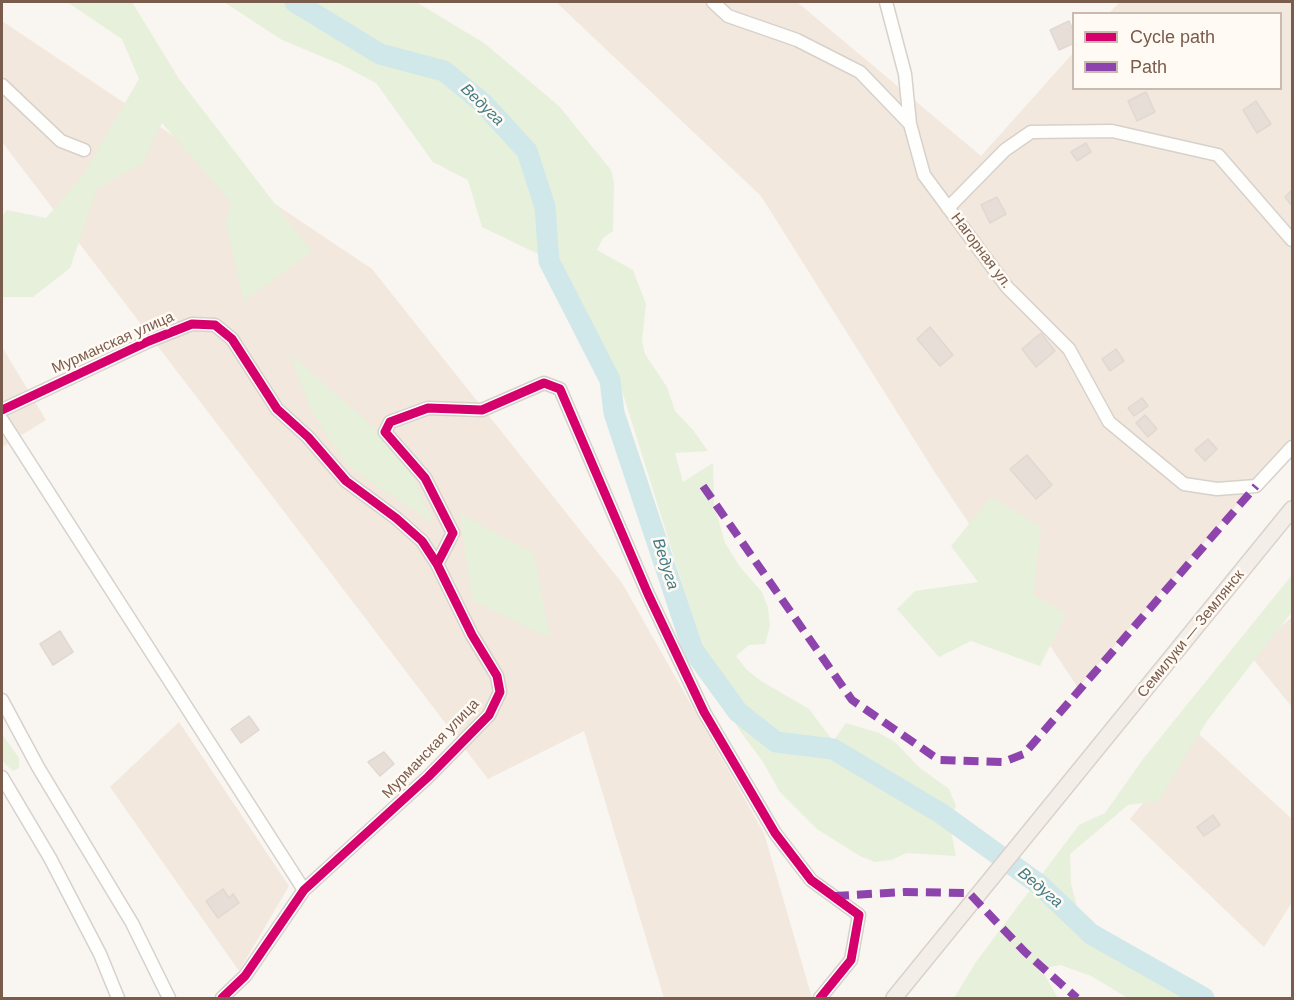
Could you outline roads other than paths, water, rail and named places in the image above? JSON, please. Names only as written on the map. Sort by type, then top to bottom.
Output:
[{"type":"main road","name":"Семилуки — Землянск","points":[[894,999],[1293,509]]},
{"type":"street","name":"Нагорная ул.","points":[[713,2],[728,16],[797,40],[860,72],[910,124],[924,175],[1007,287],[1069,349],[1109,422],[1184,484],[1217,489],[1256,486],[1293,447]]},
{"type":"street","points":[[886,2],[905,74],[910,124]]},
{"type":"street","points":[[2,85],[61,141],[84,150]]},
{"type":"street","points":[[948,208],[1005,150],[1031,132],[1112,131],[1218,155],[1293,240]]},
{"type":"street","name":"Мурманская улица","points":[[2,410],[149,341],[192,324],[215,325],[232,339],[277,409],[308,437],[346,481],[422,541],[437,564],[472,635],[497,676],[500,692],[489,715],[428,777],[304,890],[245,976],[222,999]]},
{"type":"street","points":[[437,564],[453,533],[425,478],[385,432],[390,422],[428,408],[482,410],[544,382],[560,389],[648,594],[704,712],[775,833],[811,880],[859,915],[851,960],[820,999]]},
{"type":"street","points":[[2,420],[304,890]]},
{"type":"street","points":[[2,700],[38,767],[132,923],[169,999]]},
{"type":"street","points":[[2,777],[50,858],[100,954],[118,999]]},
{"type":"waterway","name":"Ведуга","points":[[295,2],[380,54],[444,71],[483,103],[527,151],[545,207],[549,261],[610,380],[614,413],[693,650],[738,712],[776,742],[833,749],[942,814],[1040,885],[1091,934],[1204,998]]}]
